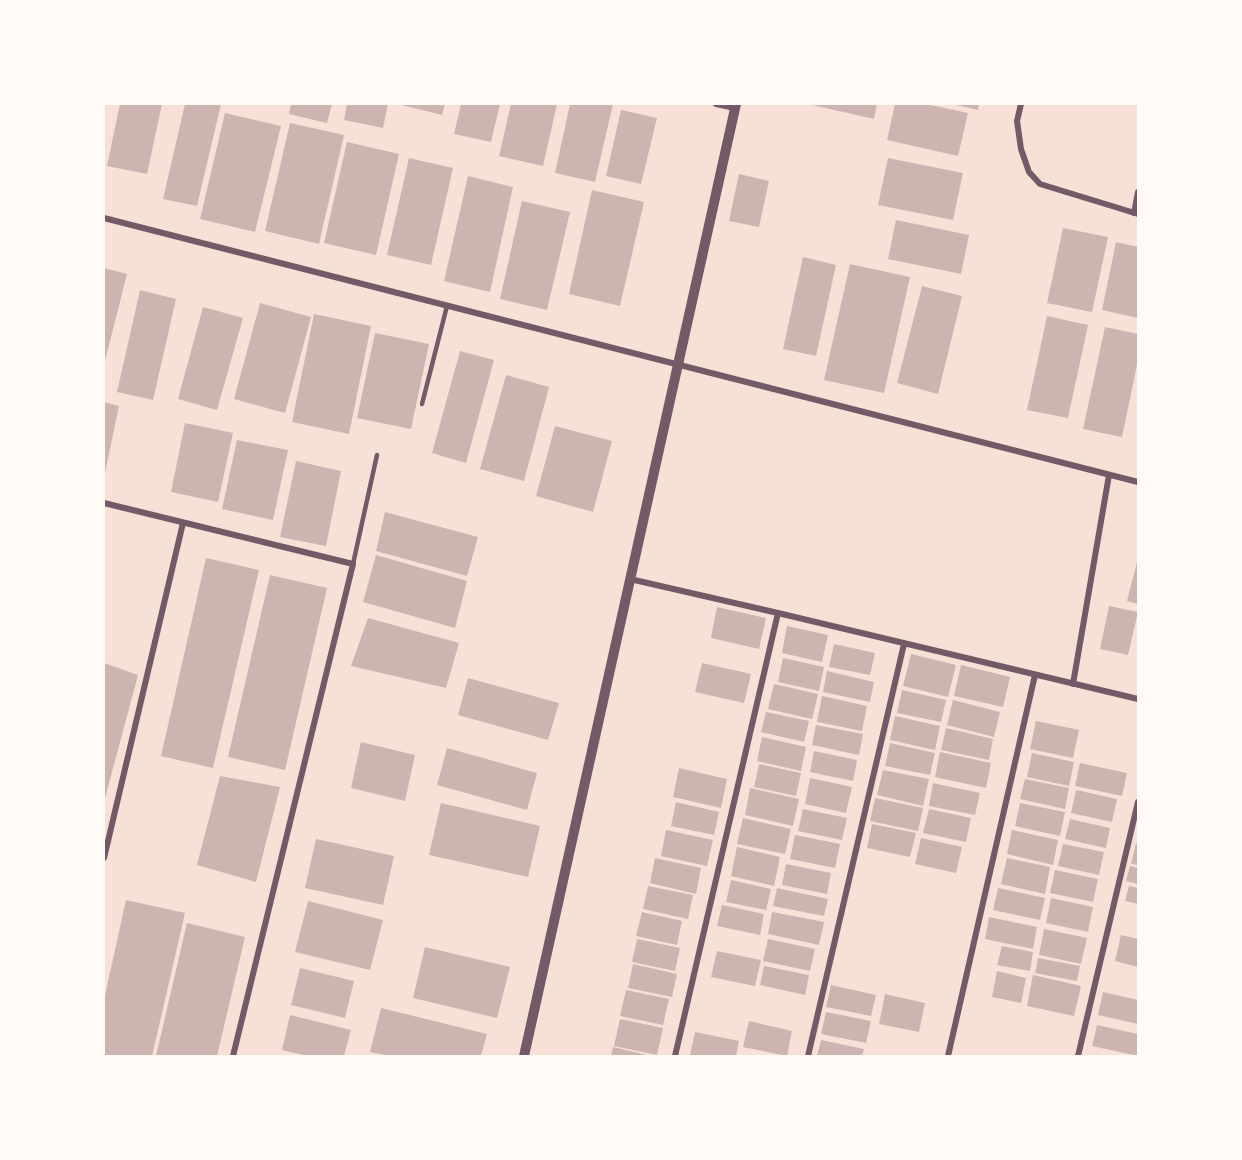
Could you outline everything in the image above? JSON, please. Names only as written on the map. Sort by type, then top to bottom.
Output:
[{"type":"street","points":[[524,1056],[735,106],[717,104]]},
{"type":"street","points":[[1021,104],[1017,122],[1021,149],[1029,172],[1040,184],[1136,214],[1138,192]]},
{"type":"street","points":[[104,218],[1138,482]]},
{"type":"street","points":[[1073,684],[1109,475]]},
{"type":"street","points":[[104,503],[353,564],[233,1056]]},
{"type":"street","points":[[104,858],[183,523]]},
{"type":"street","points":[[630,579],[1138,699]]},
{"type":"street","points":[[675,1056],[778,613]]},
{"type":"street","points":[[808,1056],[904,644]]},
{"type":"street","points":[[948,1056],[1035,675]]},
{"type":"street","points":[[1078,1056],[1138,802]]},
{"type":"lane","points":[[422,404],[447,306]]},
{"type":"lane","points":[[353,564],[377,455]]},
{"type":"building","points":[[120,104],[162,104],[147,174],[107,166]]},
{"type":"building","points":[[185,104],[221,104],[197,206],[163,199]]},
{"type":"building","points":[[291,104],[332,104],[327,123],[289,114]]},
{"type":"building","points":[[347,104],[388,104],[383,128],[344,120]]},
{"type":"building","points":[[397,104],[445,104],[442,115]]},
{"type":"building","points":[[461,104],[500,104],[491,142],[454,134]]},
{"type":"building","points":[[511,104],[557,104],[543,166],[499,156]]},
{"type":"building","points":[[570,104],[613,104],[595,182],[555,173]]},
{"type":"building","points":[[808,104],[877,104],[874,119]]},
{"type":"building","points":[[895,104],[926,104],[968,113],[958,156],[887,140]]},
{"type":"building","points":[[952,104],[979,104],[978,110]]},
{"type":"building","points":[[621,110],[657,118],[641,184],[606,176]]},
{"type":"building","points":[[225,113],[281,126],[255,232],[200,219]]},
{"type":"building","points":[[290,123],[344,135],[319,244],[265,231]]},
{"type":"building","points":[[347,142],[399,154],[376,255],[324,243]]},
{"type":"building","points":[[409,158],[453,168],[431,265],[387,255]]},
{"type":"building","points":[[888,158],[963,173],[953,220],[878,205]]},
{"type":"building","points":[[739,174],[769,181],[759,227],[729,221]]},
{"type":"building","points":[[468,176],[513,187],[490,292],[444,281]]},
{"type":"building","points":[[592,190],[644,202],[620,306],[569,294]]},
{"type":"building","points":[[522,201],[570,212],[547,310],[500,299]]},
{"type":"building","points":[[896,220],[969,235],[961,274],[888,259]]},
{"type":"building","points":[[1063,228],[1108,237],[1092,312],[1047,303]]},
{"type":"building","points":[[1116,242],[1138,247],[1138,318],[1102,310]]},
{"type":"building","points":[[803,257],[836,265],[816,356],[783,349]]},
{"type":"building","points":[[850,264],[910,277],[884,393],[824,380]]},
{"type":"building","points":[[104,268],[127,274],[104,365]]},
{"type":"building","points":[[922,286],[962,296],[938,394],[897,383]]},
{"type":"building","points":[[140,290],[176,299],[153,400],[117,392]]},
{"type":"building","points":[[260,303],[311,317],[285,413],[234,399]]},
{"type":"building","points":[[203,307],[243,318],[217,410],[178,399]]},
{"type":"building","points":[[314,314],[371,326],[349,434],[292,422]]},
{"type":"building","points":[[1047,316],[1088,325],[1068,418],[1027,410]]},
{"type":"building","points":[[1105,327],[1138,334],[1138,360],[1122,437],[1083,429]]},
{"type":"building","points":[[375,333],[429,344],[411,429],[357,418]]},
{"type":"building","points":[[460,351],[494,360],[466,463],[432,453]]},
{"type":"building","points":[[506,375],[549,387],[524,481],[480,469]]},
{"type":"building","points":[[104,402],[119,406],[105,473],[104,473]]},
{"type":"building","points":[[185,423],[233,433],[218,502],[171,492]]},
{"type":"building","points":[[555,426],[612,441],[593,512],[536,496]]},
{"type":"building","points":[[237,440],[288,450],[273,520],[222,509]]},
{"type":"building","points":[[296,461],[341,471],[326,546],[280,537]]},
{"type":"building","points":[[385,512],[478,537],[467,576],[376,551]]},
{"type":"building","points":[[376,555],[467,581],[455,628],[363,602]]},
{"type":"building","points":[[206,558],[259,570],[213,768],[161,756]]},
{"type":"building","points":[[1138,558],[1138,604],[1127,601]]},
{"type":"building","points":[[270,575],[327,588],[285,770],[228,757]]},
{"type":"building","points":[[1109,606],[1138,612],[1128,655],[1100,649]]},
{"type":"building","points":[[717,607],[766,618],[759,649],[711,638]]},
{"type":"building","points":[[368,618],[459,643],[446,688],[351,666]]},
{"type":"building","points":[[787,626],[828,635],[822,662],[782,653]]},
{"type":"building","points":[[834,644],[875,653],[870,675],[829,667]]},
{"type":"building","points":[[911,654],[956,665],[948,697],[903,686]]},
{"type":"building","points":[[783,658],[824,667],[819,691],[778,682]]},
{"type":"building","points":[[104,663],[138,675],[104,802]]},
{"type":"building","points":[[702,663],[751,674],[744,703],[695,692]]},
{"type":"building","points":[[961,665],[1010,677],[1003,707],[954,696]]},
{"type":"building","points":[[827,671],[874,682],[870,702],[823,692]]},
{"type":"building","points":[[468,678],[559,703],[548,740],[458,715]]},
{"type":"building","points":[[774,684],[818,694],[812,719],[768,709]]},
{"type":"building","points":[[902,690],[946,700],[941,722],[897,713]]},
{"type":"building","points":[[822,696],[867,706],[862,731],[817,722]]},
{"type":"building","points":[[953,700],[1000,712],[994,737],[947,725]]},
{"type":"building","points":[[766,712],[809,721],[804,742],[761,732]]},
{"type":"building","points":[[895,716],[940,726],[935,750],[890,740]]},
{"type":"building","points":[[1036,721],[1079,730],[1073,758],[1030,749]]},
{"type":"building","points":[[816,725],[863,734],[859,755],[812,745]]},
{"type":"building","points":[[946,728],[993,739],[989,760],[941,750]]},
{"type":"building","points":[[762,737],[806,747],[801,771],[757,761]]},
{"type":"building","points":[[361,742],[415,755],[405,801],[351,788]]},
{"type":"building","points":[[890,743],[935,753],[930,775],[885,766]]},
{"type":"building","points":[[447,748],[537,773],[527,810],[437,785]]},
{"type":"building","points":[[814,751],[857,760],[853,781],[810,772]]},
{"type":"building","points":[[940,752],[991,763],[986,788],[935,777]]},
{"type":"building","points":[[1032,753],[1074,762],[1069,786],[1027,777]]},
{"type":"building","points":[[1080,763],[1127,773],[1122,796],[1075,786]]},
{"type":"building","points":[[759,764],[801,773],[796,796],[754,787]]},
{"type":"building","points":[[679,768],[727,779],[721,808],[673,797]]},
{"type":"building","points":[[883,770],[929,779],[923,806],[877,795]]},
{"type":"building","points":[[220,776],[280,787],[256,882],[197,865]]},
{"type":"building","points":[[810,778],[852,787],[846,813],[805,804]]},
{"type":"building","points":[[1025,779],[1069,788],[1065,809],[1020,799]]},
{"type":"building","points":[[933,783],[980,793],[975,815],[929,806]]},
{"type":"building","points":[[750,788],[799,799],[793,826],[745,815]]},
{"type":"building","points":[[1076,790],[1117,799],[1112,822],[1071,813]]},
{"type":"building","points":[[875,798],[923,808],[918,831],[870,821]]},
{"type":"building","points":[[676,802],[719,812],[714,835],[671,826]]},
{"type":"building","points":[[441,803],[540,826],[528,877],[429,855]]},
{"type":"building","points":[[1020,803],[1065,812],[1060,836],[1015,826]]},
{"type":"building","points":[[803,809],[847,818],[842,840],[798,831]]},
{"type":"building","points":[[929,809],[971,818],[966,842],[923,833]]},
{"type":"building","points":[[743,818],[791,829],[785,854],[737,844]]},
{"type":"building","points":[[1070,819],[1110,828],[1106,848],[1065,839]]},
{"type":"building","points":[[872,824],[916,833],[910,857],[867,848]]},
{"type":"building","points":[[666,830],[713,840],[707,866],[661,856]]},
{"type":"building","points":[[1012,830],[1058,840],[1053,865],[1007,854]]},
{"type":"building","points":[[795,835],[840,844],[835,868],[790,859]]},
{"type":"building","points":[[921,838],[962,847],[956,873],[915,864]]},
{"type":"building","points":[[316,839],[394,856],[383,905],[305,888]]},
{"type":"building","points":[[1136,843],[1138,844],[1138,865],[1131,864]]},
{"type":"building","points":[[1063,844],[1104,852],[1099,875],[1058,866]]},
{"type":"building","points":[[737,847],[780,857],[774,886],[731,876]]},
{"type":"building","points":[[655,858],[701,868],[696,894],[650,883]]},
{"type":"building","points":[[1007,858],[1050,867],[1045,894],[1001,884]]},
{"type":"building","points":[[786,864],[831,873],[827,894],[782,885]]},
{"type":"building","points":[[1130,866],[1138,868],[1138,884],[1126,881]]},
{"type":"building","points":[[1055,870],[1098,879],[1093,902],[1050,893]]},
{"type":"building","points":[[731,880],[771,889],[766,910],[726,902]]},
{"type":"building","points":[[648,886],[693,895],[688,919],[643,909]]},
{"type":"building","points":[[1129,886],[1138,888],[1138,904],[1125,901]]},
{"type":"building","points":[[777,888],[828,899],[824,916],[773,906]]},
{"type":"building","points":[[998,888],[1045,898],[1040,920],[993,910]]},
{"type":"building","points":[[1051,898],[1093,907],[1088,932],[1046,923]]},
{"type":"building","points":[[126,900],[185,913],[152,1056],[104,1056],[104,1000]]},
{"type":"building","points":[[308,901],[383,920],[370,970],[295,952]]},
{"type":"building","points":[[722,905],[764,914],[760,935],[717,926]]},
{"type":"building","points":[[642,912],[682,921],[677,945],[636,936]]},
{"type":"building","points":[[772,912],[824,922],[819,945],[768,934]]},
{"type":"building","points":[[989,917],[1037,927],[1033,949],[985,939]]},
{"type":"building","points":[[187,923],[245,937],[217,1056],[156,1056]]},
{"type":"building","points":[[1044,929],[1087,938],[1081,964],[1039,955]]},
{"type":"building","points":[[1121,935],[1138,939],[1138,967],[1115,961]]},
{"type":"building","points":[[637,939],[680,948],[675,971],[632,962]]},
{"type":"building","points":[[768,939],[815,949],[810,971],[763,961]]},
{"type":"building","points":[[1002,946],[1033,952],[1030,971],[997,965]]},
{"type":"building","points":[[425,947],[510,967],[497,1018],[413,998]]},
{"type":"building","points":[[717,951],[761,960],[755,986],[711,977]]},
{"type":"building","points":[[1038,958],[1080,966],[1077,981],[1035,973]]},
{"type":"building","points":[[633,964],[677,974],[672,997],[628,988]]},
{"type":"building","points":[[764,966],[809,975],[805,995],[760,985]]},
{"type":"building","points":[[300,968],[354,981],[345,1018],[291,1005]]},
{"type":"building","points":[[997,971],[1026,978],[1021,1003],[992,997]]},
{"type":"building","points":[[1033,975],[1081,986],[1074,1016],[1027,1006]]},
{"type":"building","points":[[831,985],[876,995],[871,1016],[826,1007]]},
{"type":"building","points":[[626,990],[669,999],[663,1025],[620,1016]]},
{"type":"building","points":[[1103,992],[1138,1000],[1138,1024],[1098,1015]]},
{"type":"building","points":[[885,994],[925,1003],[919,1032],[879,1024]]},
{"type":"building","points":[[381,1008],[487,1034],[481,1056],[390,1056],[370,1052]]},
{"type":"building","points":[[826,1012],[871,1021],[866,1043],[821,1034]]},
{"type":"building","points":[[290,1015],[351,1030],[344,1056],[308,1056],[282,1050]]},
{"type":"building","points":[[620,1019],[663,1028],[657,1055],[614,1046]]},
{"type":"building","points":[[749,1021],[792,1031],[787,1056],[743,1047]]},
{"type":"building","points":[[1097,1025],[1138,1034],[1138,1056],[1092,1046]]},
{"type":"building","points":[[695,1032],[739,1041],[736,1056],[690,1055]]},
{"type":"building","points":[[821,1040],[864,1049],[862,1056],[817,1056]]},
{"type":"building","points":[[613,1047],[651,1056],[611,1056]]}]
